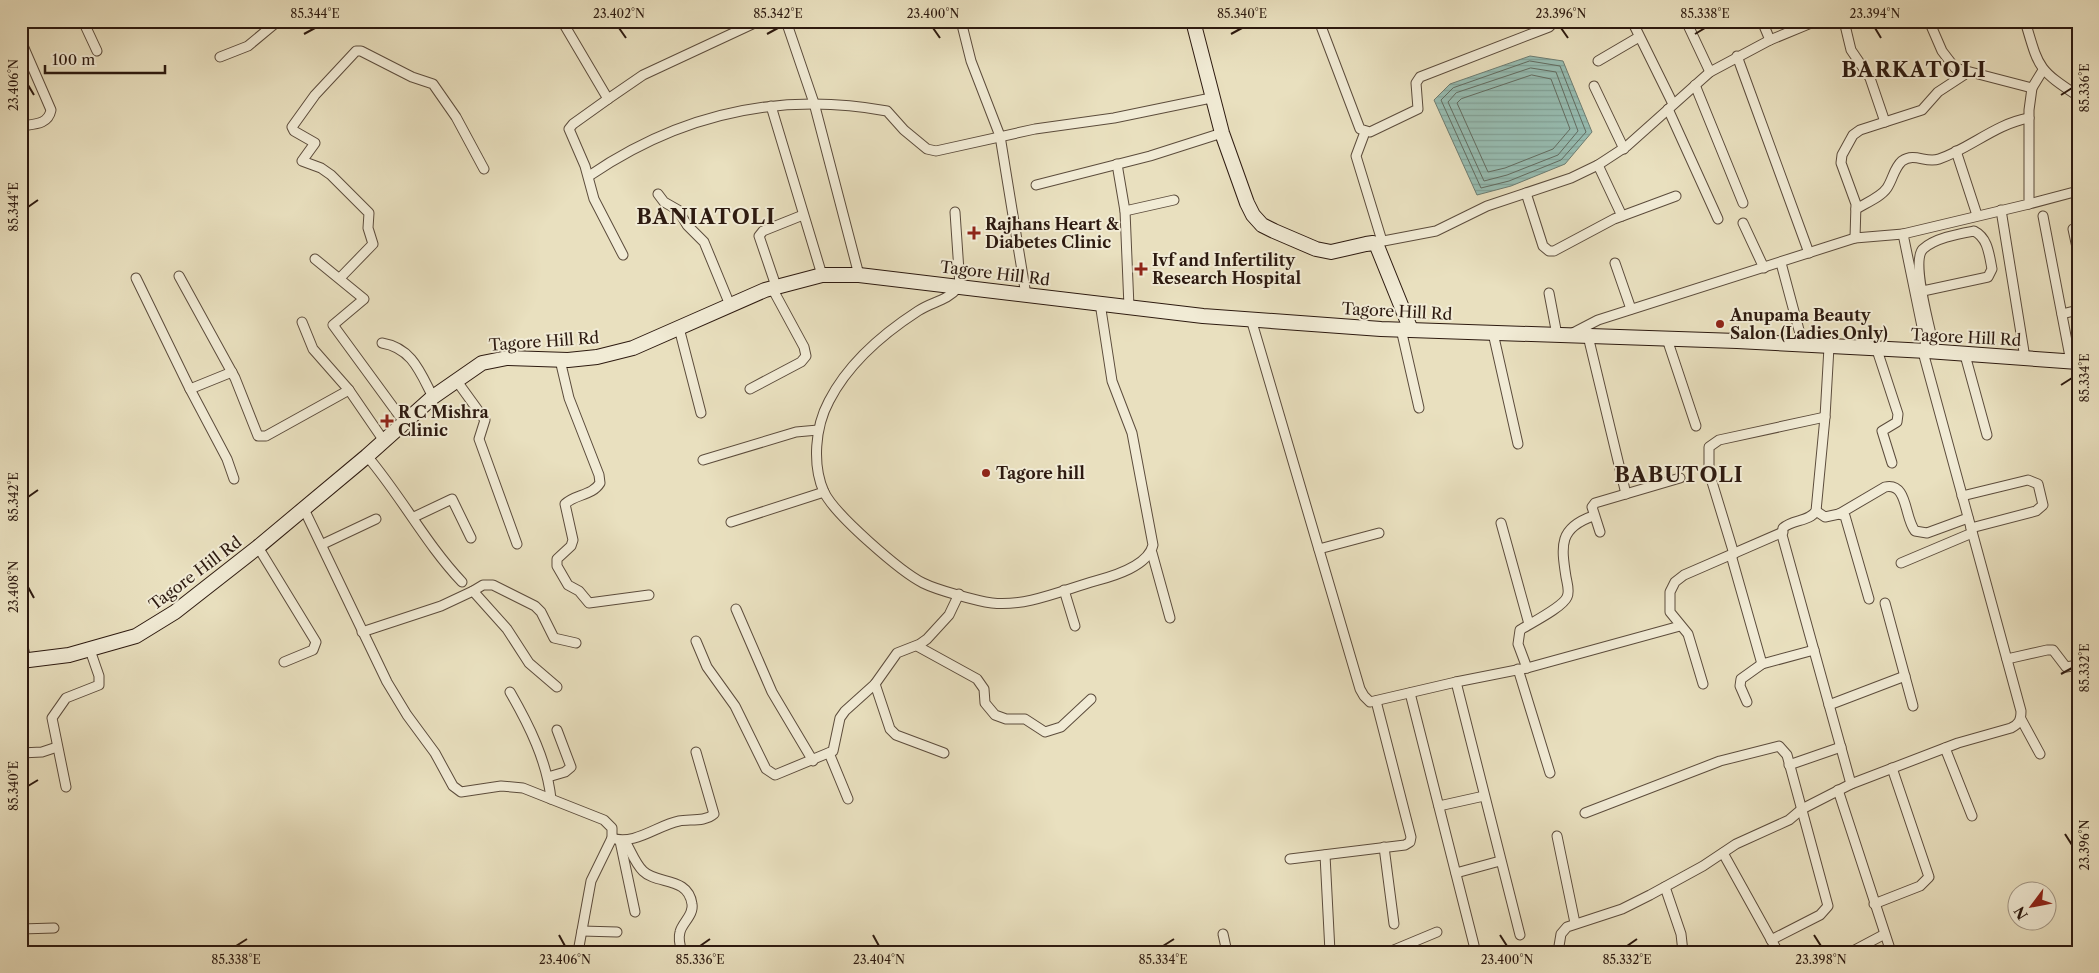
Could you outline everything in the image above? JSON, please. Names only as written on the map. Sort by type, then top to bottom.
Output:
[{"type":"main road","points":[[1193,21],[1211,98],[1246,203],[1262,224],[1324,251],[1330,252],[1378,242],[1406,330]]},
{"type":"main road","name":"Tagore Hill Rd","points":[[24,660],[90,650],[136,636],[148,629],[201,593],[367,456],[433,397],[482,363],[494,359],[507,358],[560,360],[614,354],[633,348],[774,287],[822,275],[859,275],[1130,307],[1251,319],[1406,330],[1803,345],[2075,362]]},
{"type":"street","points":[[83,21],[97,51]]},
{"type":"street","points":[[220,57],[248,46],[278,21]]},
{"type":"street","points":[[562,21],[608,99]]},
{"type":"street","points":[[622,255],[594,199],[588,176],[569,127],[644,75],[759,21]]},
{"type":"street","points":[[786,21],[814,103],[859,275]]},
{"type":"street","points":[[961,21],[971,61],[1000,136],[1026,295]]},
{"type":"street","points":[[1319,21],[1360,129],[1365,132],[1370,132],[1418,110],[1416,83],[1427,74],[1549,27],[1555,21]]},
{"type":"street","points":[[1632,21],[1718,219]]},
{"type":"street","points":[[1686,21],[1710,72]]},
{"type":"street","points":[[1762,21],[1770,40]]},
{"type":"street","points":[[1365,132],[1356,156],[1378,242],[1436,231],[1486,206],[1571,178],[1598,165],[1624,149],[1710,72],[1770,40],[1816,21]]},
{"type":"street","points":[[1844,21],[1851,50],[1870,78],[1885,122]]},
{"type":"street","points":[[1929,21],[1948,61],[1955,68],[1967,73],[2032,88]]},
{"type":"street","points":[[2025,21],[2036,59],[2043,70],[2052,80],[2078,96]]},
{"type":"street","points":[[1598,61],[1640,37]]},
{"type":"street","points":[[21,41],[51,110],[49,116],[43,122],[21,126]]},
{"type":"street","points":[[340,278],[373,244],[368,228],[369,212],[332,175],[302,161],[315,143],[294,131],[292,127],[315,95],[357,50],[417,79],[433,84],[456,117],[484,169]]},
{"type":"street","points":[[1737,56],[1809,253]]},
{"type":"street","points":[[2029,204],[2029,118],[2032,88],[2043,70]]},
{"type":"street","points":[[1855,238],[1856,210],[1841,163],[1842,155],[1853,135],[1869,126],[1922,110],[1938,92],[1967,73]]},
{"type":"street","points":[[1694,85],[1744,203]]},
{"type":"street","points":[[1594,86],[1624,149]]},
{"type":"street","points":[[588,176],[629,151],[702,119],[771,106],[814,103],[887,110],[899,126],[930,150],[939,151],[1000,136],[1114,118],[1211,98]]},
{"type":"street","points":[[771,106],[822,275]]},
{"type":"street","points":[[1856,210],[1881,194],[1888,187],[1895,170],[1908,158],[1916,156],[1936,160],[2004,124],[2029,118]]},
{"type":"street","points":[[1036,185],[1168,151],[1222,133]]},
{"type":"street","points":[[1956,151],[1977,215]]},
{"type":"street","points":[[1117,164],[1125,211],[1130,307]]},
{"type":"street","points":[[1598,165],[1622,216]]},
{"type":"street","points":[[1548,293],[1563,335],[1598,320],[1631,309],[1855,238],[1903,234],[2078,191]]},
{"type":"street","points":[[1526,193],[1543,246],[1549,251],[1554,251],[1622,216],[1676,196]]},
{"type":"street","points":[[658,194],[664,202],[678,210],[690,229],[704,242],[730,305]]},
{"type":"street","points":[[1125,211],[1174,200]]},
{"type":"street","points":[[2001,210],[2025,358]]},
{"type":"street","points":[[955,212],[960,286],[949,297],[919,311],[879,338],[832,394],[822,415],[818,430],[817,455],[820,480],[824,492],[844,520],[924,584],[990,603],[1017,602],[1112,576],[1138,564],[1152,553]]},
{"type":"street","points":[[750,390],[801,362],[806,356],[804,347],[774,287],[758,236],[763,231],[803,215]]},
{"type":"street","points":[[2043,216],[2062,314],[2075,362]]},
{"type":"street","points":[[1743,223],[1764,268]]},
{"type":"street","points":[[2073,229],[2078,252]]},
{"type":"street","points":[[1922,291],[1988,277],[1992,269],[1985,241],[1978,233],[1974,231],[1933,242],[1922,250],[1918,270],[1928,352]]},
{"type":"street","points":[[1903,234],[1928,352],[1962,496],[2021,711],[2021,719],[2040,754]]},
{"type":"street","points":[[315,259],[340,278],[364,301],[333,325],[404,422]]},
{"type":"street","points":[[1615,262],[1631,309]]},
{"type":"street","points":[[1780,263],[1803,345]]},
{"type":"street","points":[[179,276],[232,372],[255,432],[260,437],[308,414],[349,390]]},
{"type":"street","points":[[136,278],[190,389],[227,458],[234,479]]},
{"type":"street","points":[[1100,303],[1112,381],[1132,433],[1153,545],[1152,553],[1170,618]]},
{"type":"street","points":[[2062,314],[2078,310]]},
{"type":"street","points":[[1251,319],[1360,689],[1370,702],[1522,668],[1680,626]]},
{"type":"street","points":[[302,322],[313,349],[349,390],[384,441]]},
{"type":"street","points":[[679,328],[701,413]]},
{"type":"street","points":[[1406,330],[1419,408]]},
{"type":"street","points":[[1493,333],[1518,444]]},
{"type":"street","points":[[1588,336],[1626,494]]},
{"type":"street","points":[[1667,339],[1696,426]]},
{"type":"street","points":[[382,344],[399,348],[411,357],[433,397]]},
{"type":"street","points":[[1829,347],[1825,417],[1816,511],[1809,518],[1789,523],[1783,528],[1783,532],[1852,784]]},
{"type":"street","points":[[1877,350],[1899,418],[1898,422],[1882,431],[1892,463]]},
{"type":"street","points":[[1965,355],[1987,435]]},
{"type":"street","points":[[560,360],[564,382],[600,483],[592,491],[570,499],[565,504],[573,540],[571,546],[557,559],[557,566],[568,585],[579,591],[589,603],[649,595]]},
{"type":"street","points":[[190,389],[232,372]]},
{"type":"street","points":[[456,380],[484,418],[484,426],[479,439],[517,544]]},
{"type":"street","points":[[1762,664],[1710,477],[1709,447],[1720,440],[1825,417]]},
{"type":"street","points":[[703,460],[796,432],[818,430]]},
{"type":"street","points":[[367,456],[414,517],[442,559],[462,582]]},
{"type":"street","points":[[1600,532],[1593,516],[1592,507],[1595,503],[1680,478]]},
{"type":"street","points":[[1901,563],[1972,531],[2036,511],[2044,505],[2038,484],[2028,480],[1962,496]]},
{"type":"street","points":[[1816,511],[1826,517],[1839,514],[1885,487],[1893,486],[1898,488],[1902,494],[1911,526],[1915,531],[1927,533],[1968,518]]},
{"type":"street","points":[[731,522],[824,492]]},
{"type":"street","points":[[414,517],[452,500],[471,538]]},
{"type":"street","points":[[303,508],[323,544],[362,632],[401,706],[435,753],[452,786],[461,792],[511,786],[551,799],[604,820],[644,872],[651,877],[677,884],[691,899],[693,906],[691,913],[679,934],[682,952]]},
{"type":"street","points":[[1839,514],[1845,516],[1848,521],[1869,600]]},
{"type":"street","points":[[1550,772],[1522,668],[1518,636],[1520,630],[1562,603],[1568,596],[1563,557],[1566,534],[1578,521],[1593,516]]},
{"type":"street","points":[[323,544],[376,519]]},
{"type":"street","points":[[1501,523],[1529,624]]},
{"type":"street","points":[[1704,684],[1690,641],[1670,612],[1670,592],[1675,582],[1684,575],[1783,532]]},
{"type":"street","points":[[1320,549],[1380,533]]},
{"type":"street","points":[[258,547],[316,642],[313,650],[284,662]]},
{"type":"street","points":[[362,632],[441,606],[489,584],[538,609],[554,638],[576,642]]},
{"type":"street","points":[[1064,590],[1075,626]]},
{"type":"street","points":[[473,591],[507,629],[529,663],[557,687]]},
{"type":"street","points":[[696,641],[707,668],[735,706],[770,773],[774,776],[829,753],[835,747],[840,718],[874,684],[897,653],[917,646],[927,639],[949,615],[959,594]]},
{"type":"street","points":[[1885,603],[1913,706]]},
{"type":"street","points":[[736,609],[772,692],[812,761]]},
{"type":"street","points":[[21,638],[24,660]]},
{"type":"street","points":[[917,646],[978,679],[984,689],[987,708],[995,715],[1006,719],[1025,719],[1045,732],[1061,727],[1091,699]]},
{"type":"street","points":[[66,787],[51,723],[56,709],[62,702],[71,695],[93,690],[99,685],[99,676],[90,650]]},
{"type":"street","points":[[1747,702],[1740,686],[1741,680],[1762,664],[1814,650]]},
{"type":"street","points":[[2007,659],[2053,650],[2066,667],[2078,665]]},
{"type":"street","points":[[1829,705],[1905,676]]},
{"type":"street","points":[[1456,682],[1520,935]]},
{"type":"street","points":[[874,684],[890,729],[896,735],[944,753]]},
{"type":"street","points":[[510,692],[529,725],[548,777],[551,799]]},
{"type":"street","points":[[1410,693],[1474,945]]},
{"type":"street","points":[[1290,859],[1405,845],[1410,842],[1411,837],[1376,701]]},
{"type":"street","points":[[1558,952],[1562,934],[1575,923],[1622,909],[1665,888],[1736,844],[1789,820],[1802,809],[1838,790],[1945,748],[2011,728],[2017,725],[2021,719]]},
{"type":"street","points":[[548,777],[565,772],[571,767],[557,730]]},
{"type":"street","points":[[1586,813],[1720,761],[1774,746],[1784,749],[1828,906],[1820,915],[1771,940]]},
{"type":"street","points":[[1789,765],[1841,746]]},
{"type":"street","points":[[21,753],[42,752],[57,747]]},
{"type":"street","points":[[1945,748],[1972,816]]},
{"type":"street","points":[[578,952],[591,881],[619,840],[670,823],[707,818],[714,814],[696,752]]},
{"type":"street","points":[[829,753],[848,799]]},
{"type":"street","points":[[1874,904],[1920,886],[1928,878],[1892,768]]},
{"type":"street","points":[[1838,790],[1884,936],[1891,952]]},
{"type":"street","points":[[1438,806],[1484,796]]},
{"type":"street","points":[[1557,836],[1575,923]]},
{"type":"street","points":[[619,840],[635,912]]},
{"type":"street","points":[[1384,847],[1394,924]]},
{"type":"street","points":[[1723,853],[1778,952]]},
{"type":"street","points":[[1325,855],[1330,952]]},
{"type":"street","points":[[1456,874],[1500,861]]},
{"type":"street","points":[[1665,888],[1681,934],[1683,952]]},
{"type":"street","points":[[21,929],[54,928]]},
{"type":"street","points":[[582,931],[617,932]]},
{"type":"street","points":[[1389,952],[1437,932]]},
{"type":"street","points":[[1223,934],[1227,952]]},
{"type":"street","points":[[1851,952],[1884,936]]},
{"type":"water","points":[[1530,56],[1563,61],[1592,132],[1565,164],[1511,186],[1477,195],[1434,100],[1450,84]]},
{"type":"place","name":"Rajhans Heart & Diabetes Clinic","points":[[974,233]]},
{"type":"place","name":"Ivf and Infertility Research Hospital","points":[[1141,269]]},
{"type":"place","name":"Anupama Beauty Salon (Ladies Only)","points":[[1720,324]]},
{"type":"place","name":"R C Mishra Clinic","points":[[387,421]]},
{"type":"place","name":"Tagore hill","points":[[986,473]]},
{"type":"district","name":"BARKATOLI","points":[[1914,70]]},
{"type":"district","name":"BANIATOLI","points":[[706,217]]},
{"type":"district","name":"BABUTOLI","points":[[1679,475]]}]
